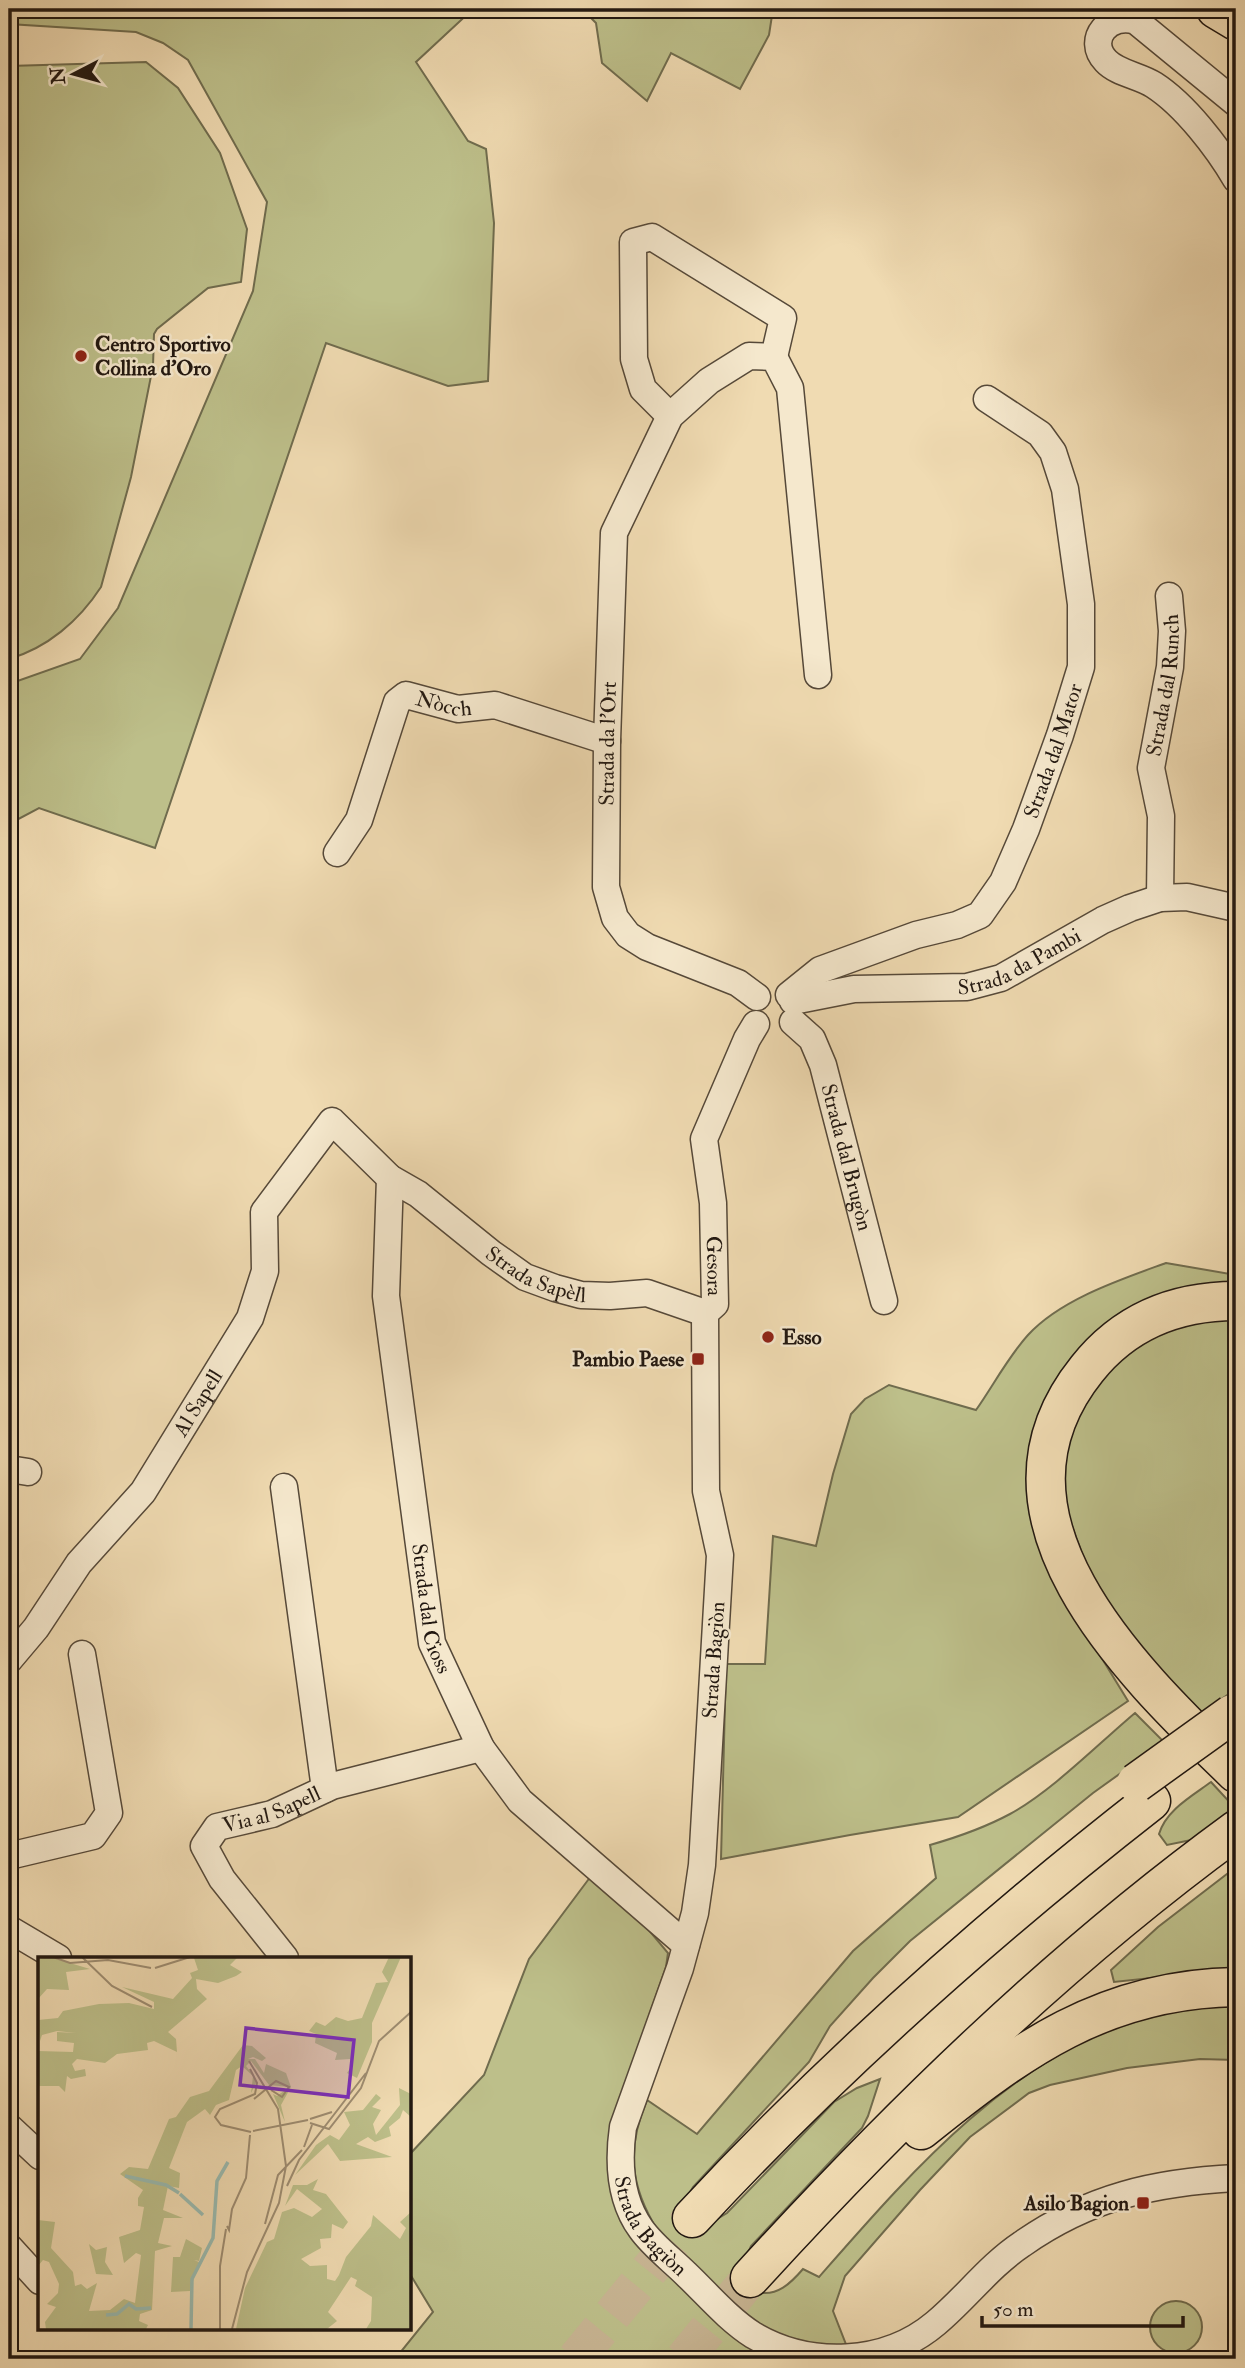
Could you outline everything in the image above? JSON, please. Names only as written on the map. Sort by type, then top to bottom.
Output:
[{"type":"highway","points":[[1216,9],[1236,22]]},
{"type":"highway","points":[[1236,1301],[1192,1304],[1169,1309],[1147,1319],[1104,1349],[1075,1384],[1058,1417],[1048,1451],[1046,1486],[1050,1520],[1060,1553],[1075,1587],[1094,1617],[1157,1693],[1236,1773]]},
{"type":"highway","points":[[692,2218],[792,2113],[944,1971],[1042,1861],[1143,1792],[1235,1722]]},
{"type":"highway","points":[[1236,1830],[1058,1973],[955,2066],[852,2168],[754,2274],[886,2158],[1003,2065],[1044,2040],[1115,2007],[1150,1996],[1185,1990],[1236,1987]]},
{"type":"street","points":[[1236,103],[1140,23],[1108,15],[1100,37],[1100,51],[1106,61],[1145,80],[1174,101],[1210,142],[1236,179]]},
{"type":"street","points":[[670,416],[643,389],[634,359],[633,242],[652,237],[783,318],[774,357],[790,388],[818,675]]},
{"type":"street","name":"Strada da l'Ort","points":[[757,997],[738,983],[646,947],[628,935],[615,918],[606,887],[607,741],[614,533],[670,416],[709,381],[749,356],[774,357]]},
{"type":"street","name":"Strada dal Mator","points":[[792,1006],[820,970],[980,915],[1003,882],[1026,830],[1060,735],[1081,667],[1081,604],[1065,489],[1053,452],[1040,434],[987,399]]},
{"type":"street","name":"Strada dal Runch","points":[[1160,898],[1161,816],[1151,768],[1170,667],[1172,631],[1169,596]]},
{"type":"street","name":"Nòcch","points":[[337,853],[359,820],[397,702],[406,695],[458,709],[495,705],[607,741]]},
{"type":"street","name":"Strada da Pambi","points":[[792,1006],[854,989],[967,987],[1001,978],[1103,920],[1160,898],[1187,897],[1236,908]]},
{"type":"street","points":[[776,989],[792,1006],[782,1032],[761,1029],[756,1024],[752,1010],[757,997],[776,989]]},
{"type":"street","name":"Strada dal Brugòn","points":[[792,1006],[812,1038],[823,1065],[884,1301]]},
{"type":"street","name":"Gesora","points":[[720,1555],[706,1491],[705,1313],[715,1304],[713,1203],[704,1139],[756,1024]]},
{"type":"street","name":"Strada Sapèll","points":[[332,1121],[390,1178],[418,1194],[524,1277],[581,1295],[647,1293],[705,1313]]},
{"type":"street","name":"Al Sapell","points":[[9,1660],[36,1628],[79,1563],[143,1492],[250,1318],[265,1271],[264,1212],[332,1121]]},
{"type":"street","name":"Strada dal Cioss","points":[[390,1178],[386,1296],[432,1643],[481,1748],[520,1801],[686,1945]]},
{"type":"street","points":[[284,1487],[325,1789]]},
{"type":"street","name":"Strada Bagiòn","points":[[720,1555],[702,1865],[695,1913],[624,2127],[620,2152],[624,2187],[635,2220],[642,2230],[733,2319],[770,2345],[808,2358],[831,2359],[877,2354],[920,2335],[937,2323],[1012,2251],[1071,2214],[1141,2189],[1188,2181],[1236,2178]]},
{"type":"street","points":[[9,1856],[93,1836],[109,1813],[82,1654]]},
{"type":"street","name":"Via al Sapell","points":[[284,1957],[222,1879],[204,1846],[217,1828],[272,1814],[325,1789],[481,1748]]},
{"type":"street","points":[[9,1929],[56,1957]]},
{"type":"street","points":[[9,2127],[38,2154]]},
{"type":"street","points":[[9,2247],[38,2278]]},
{"type":"green space","points":[[9,9],[473,9],[416,62],[468,141],[486,149],[494,223],[488,381],[448,386],[326,343],[155,848],[39,808],[9,824],[9,684],[80,659],[118,608],[253,291],[267,202],[188,60],[163,43],[136,32],[9,24]]},
{"type":"green space","points":[[582,9],[773,9],[769,35],[740,89],[671,53],[647,101],[602,63],[596,23]]},
{"type":"green space","name":"Centro Sportivo Collina d'Oro","points":[[146,62],[178,88],[220,153],[247,229],[241,282],[208,288],[157,329],[154,334],[153,366],[131,477],[101,587],[83,611],[61,632],[36,648],[9,659],[9,66]]},
{"type":"green space","points":[[1166,1263],[1236,1275],[1236,1292],[1070,1366],[1060,1590],[1128,1701],[958,1817],[721,1859],[726,1664],[765,1664],[773,1536],[816,1546],[851,1414],[865,1399],[889,1385],[976,1410],[1014,1353],[1042,1322],[1093,1292]]},
{"type":"green space","points":[[1212,1320],[1236,1320],[1236,1689],[1201,1713],[1135,1646],[1096,1592],[1060,1493],[1069,1425],[1109,1366],[1146,1339],[1179,1326]]},
{"type":"green space","points":[[1135,1713],[1164,1742],[1093,1793],[910,1941],[830,2026],[809,2062],[693,2187],[685,2201],[709,2224],[727,2213],[834,2102],[857,2088],[880,2079],[862,2128],[751,2246],[747,2255],[757,2292],[777,2291],[803,2269],[819,2277],[927,2159],[966,2123],[1007,2089],[1050,2060],[1097,2035],[1147,2015],[1236,2004],[1236,2060],[1200,2059],[1127,2068],[1050,2085],[1029,2093],[970,2137],[845,2276],[833,2311],[847,2347],[818,2347],[791,2340],[766,2328],[719,2292],[658,2231],[649,2214],[634,2167],[636,2135],[647,2100],[697,2134],[853,1951],[936,1878],[930,1845],[981,1828],[1026,1804]]},
{"type":"green space","points":[[1211,1782],[1236,1809],[1196,1839],[1167,1845],[1159,1834],[1162,1825],[1180,1804]]},
{"type":"green space","points":[[1236,1867],[1236,1969],[1114,1982],[1111,1970],[1158,1927]]},
{"type":"green space","points":[[597,1868],[668,1953],[666,1967],[620,2099],[610,2175],[758,2351],[773,2359],[395,2359],[433,2312],[411,2276],[411,2153],[484,2075],[529,1959]]},
{"type":"green space","points":[[1176,2301],[1186,2303],[1194,2309],[1200,2317],[1200,2337],[1194,2345],[1186,2351],[1176,2353],[1166,2351],[1158,2345],[1152,2337],[1150,2327],[1152,2317],[1158,2309],[1166,2303]]},
{"type":"tunnel","points":[[576,2359],[692,2218]]},
{"type":"tunnel","points":[[684,2359],[750,2278]]},
{"type":"place","name":"Centro Sportivo Collina d'Oro","points":[[81,356]]},
{"type":"place","name":"Esso","points":[[768,1337]]},
{"type":"place","name":"Pambio Paese","points":[[698,1359]]},
{"type":"place","name":"Asilo Bagion","points":[[1143,2203]]}]
